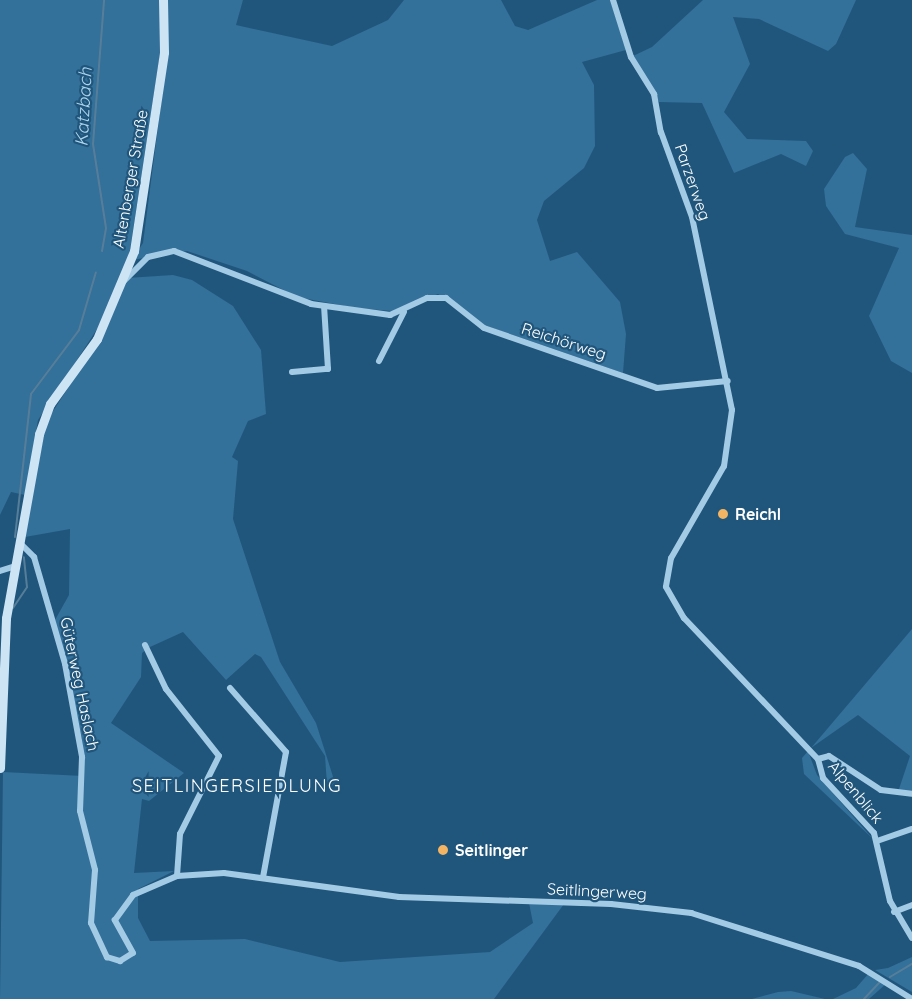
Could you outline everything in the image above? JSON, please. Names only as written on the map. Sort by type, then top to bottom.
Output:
[{"type":"street","name":"Altenberger Straße","points":[[0,768],[6,625],[42,422],[97,339],[123,282],[145,198],[164,52],[163,0]]},
{"type":"street","name":"Parzerweg","points":[[613,0],[631,57],[654,94],[661,132],[692,217],[728,381],[729,450],[671,558],[666,587],[684,618],[818,759]]},
{"type":"street","name":"Reichörweg","points":[[123,282],[153,254],[174,251],[324,306],[381,315],[404,312],[427,298],[446,298],[484,328],[657,388],[728,381]]},
{"type":"street","points":[[292,372],[328,369],[324,306]]},
{"type":"street","points":[[379,361],[404,312]]},
{"type":"street","name":"Güterweg Haslach","points":[[20,543],[34,557],[65,664],[82,757],[80,811],[95,870],[91,923],[102,952],[114,960],[131,957],[133,944],[118,930],[116,914],[134,895],[177,876],[214,872],[263,877]]},
{"type":"street","points":[[0,571],[15,566]]},
{"type":"street","points":[[145,645],[164,686],[219,756],[180,834],[177,876]]},
{"type":"street","points":[[230,688],[286,752],[263,877]]},
{"type":"street","name":"Alpenblick","points":[[912,794],[881,790],[829,756],[818,759],[823,778],[863,816],[877,841],[894,912],[912,938]]},
{"type":"street","name":"Alpenblick","points":[[877,841],[912,829]]},
{"type":"street","name":"Seitlingerweg","points":[[263,877],[399,897],[611,904],[691,913],[859,966],[912,999]]},
{"type":"street","points":[[894,912],[912,905]]},
{"type":"shaded area","points":[[0,0],[160,0],[163,34],[129,257],[101,323],[38,420],[25,495],[11,492],[0,515]]},
{"type":"shaded area","points":[[167,0],[243,0],[236,25],[332,46],[388,20],[404,0],[501,0],[515,26],[528,30],[597,0],[610,0],[626,50],[582,62],[594,85],[595,146],[584,168],[544,201],[537,220],[550,261],[577,252],[620,302],[626,334],[623,373],[484,325],[438,294],[392,311],[356,308],[297,297],[247,271],[187,251],[132,260],[143,243],[168,50]]},
{"type":"shaded area","points":[[703,0],[856,0],[836,44],[828,51],[759,19],[733,17],[750,64],[724,112],[747,139],[806,141],[813,151],[806,166],[781,154],[734,173],[702,103],[659,102],[633,56],[652,47]]},
{"type":"shaded area","points":[[853,153],[867,169],[855,227],[912,235],[912,373],[891,361],[869,316],[899,248],[845,234],[826,206],[824,189],[845,157]]},
{"type":"shaded area","points":[[173,275],[192,280],[233,306],[261,350],[266,414],[248,421],[232,457],[238,461],[233,519],[280,662],[316,723],[336,786],[327,785],[325,756],[261,657],[255,654],[226,680],[183,632],[150,647],[142,653],[141,677],[111,723],[184,773],[149,801],[142,799],[134,873],[174,871],[138,889],[138,918],[150,941],[245,939],[340,962],[490,952],[533,923],[529,903],[564,904],[494,999],[0,999],[3,772],[83,776],[82,739],[55,620],[69,595],[70,529],[25,537],[46,422],[107,328],[127,278]]},
{"type":"shaded area","points":[[912,629],[912,792],[898,792],[910,756],[858,715],[811,748]]},
{"type":"shaded area","points":[[808,751],[817,775],[873,839],[804,774],[802,758]]},
{"type":"shaded area","points":[[912,957],[912,992],[875,970],[888,968]]},
{"type":"shaded area","points":[[869,973],[887,983],[869,999],[833,999],[856,988]]},
{"type":"shaded area","points":[[791,991],[825,999],[752,999],[778,992]]},
{"type":"waterway","name":"Katzbach","points":[[102,251],[106,228],[93,144],[104,0]]},
{"type":"waterway","name":"Katzbach","points":[[15,537],[31,394],[79,330],[96,272]]},
{"type":"waterway","name":"Katzbach","points":[[13,608],[27,587],[24,557]]},
{"type":"waterway","points":[[890,977],[912,964]]},
{"type":"waterway","points":[[864,999],[881,981]]},
{"type":"place","name":"Reichl","points":[[723,514]]},
{"type":"place","name":"Seitlinger","points":[[443,850]]},
{"type":"district","name":"SEITLINGERSIEDLUNG","points":[[237,786]]}]
